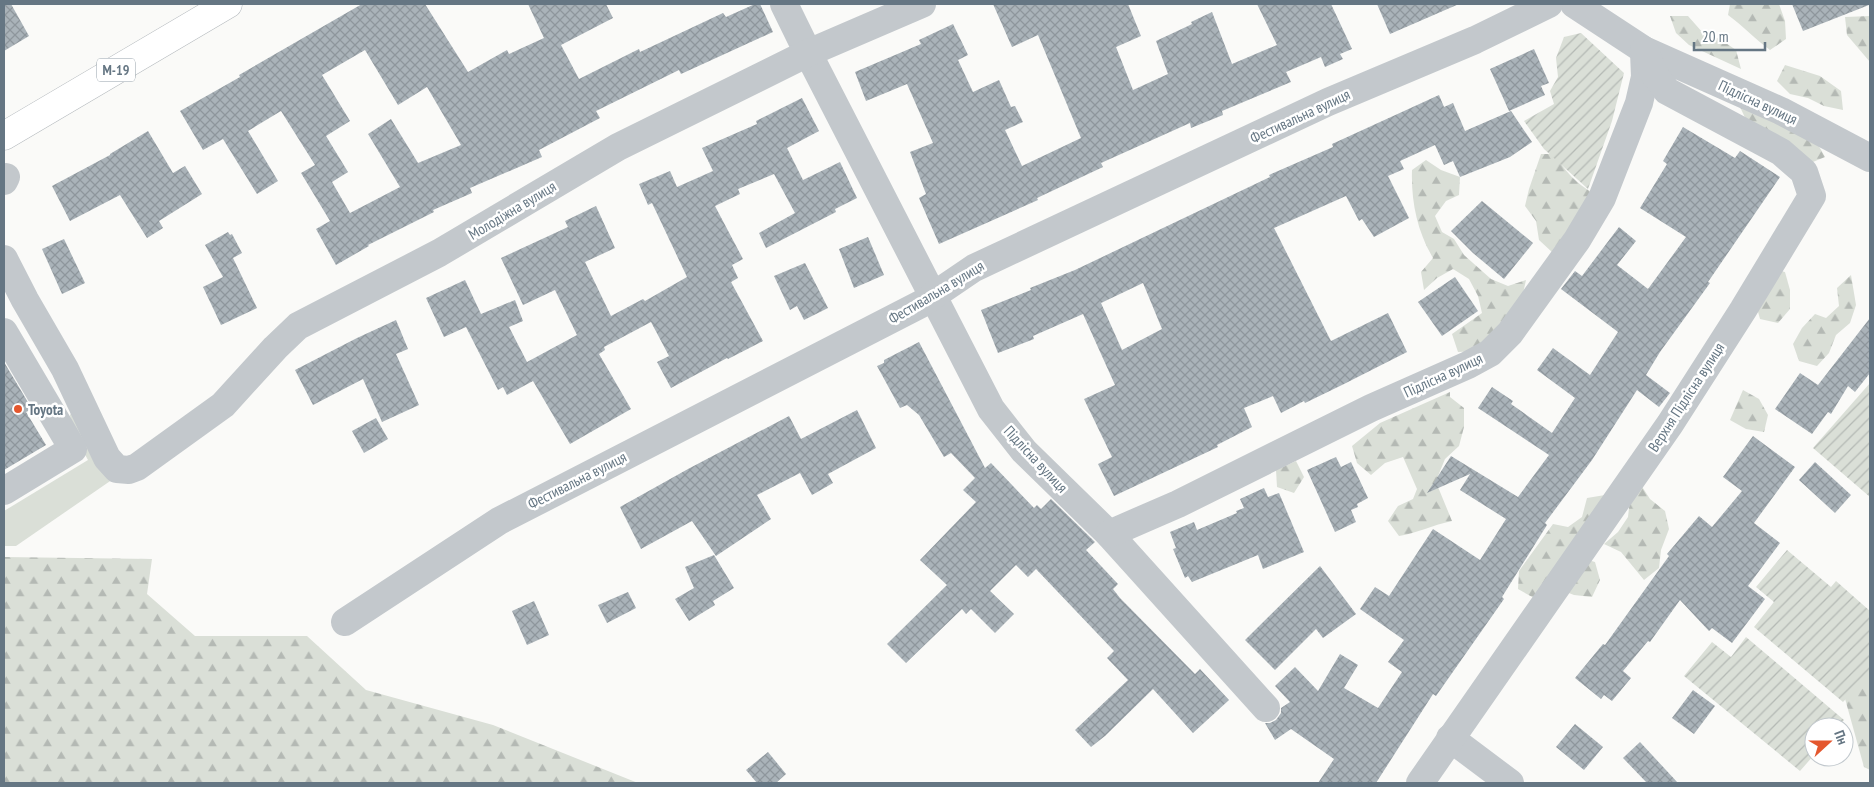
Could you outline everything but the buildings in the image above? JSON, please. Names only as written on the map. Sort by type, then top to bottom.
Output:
[{"type":"highway","name":"М-19","points":[[4,136],[228,4]]},
{"type":"street","name":"Підлісна вулиця","points":[[784,4],[991,409],[1024,451],[1109,534],[1266,708]]},
{"type":"street","name":"Молодіжна вулиця","points":[[4,259],[25,300],[65,369],[107,458],[117,469],[130,470],[137,467],[223,405],[275,348],[298,326],[439,253],[618,147],[808,53],[922,4]]},
{"type":"street","name":"Фестивальна вулиця","points":[[345,622],[499,520],[921,304],[974,268],[1328,102],[1475,40],[1549,4]]},
{"type":"street","name":"Підлісна вулиця","points":[[1574,4],[1644,50],[1781,111],[1870,158]]},
{"type":"street","name":"Підлісна вулиця","points":[[1109,534],[1178,504],[1371,408],[1468,365],[1490,352],[1510,333],[1577,240],[1602,198],[1639,103],[1645,76],[1644,50]]},
{"type":"street","name":"Верхня Підлісна вулиця","points":[[1420,783],[1670,424],[1743,310],[1812,196],[1804,172],[1781,152],[1666,91],[1655,74],[1644,50]]},
{"type":"street","points":[[4,332],[73,448],[4,491]]},
{"type":"street","points":[[1450,738],[1510,783]]},
{"type":"green space","points":[[1730,4],[1779,4],[1785,21],[1786,39],[1770,50],[1728,15]]},
{"type":"green space","points":[[1670,16],[1688,16],[1703,33],[1720,39],[1736,50],[1741,69],[1689,45],[1676,33]]},
{"type":"green space","points":[[1870,16],[1870,62],[1847,35],[1845,17]]},
{"type":"green space","points":[[1581,33],[1624,73],[1612,121],[1588,189],[1544,149],[1524,121],[1554,104],[1550,91],[1558,77],[1556,58],[1564,37]]},
{"type":"green space","points":[[1785,65],[1820,76],[1841,91],[1843,110],[1824,106],[1808,98],[1790,94],[1777,81]]},
{"type":"green space","points":[[1740,107],[1816,141],[1825,157],[1808,164],[1748,124]]},
{"type":"green space","points":[[1541,154],[1555,154],[1571,177],[1593,193],[1553,253],[1539,240],[1536,221],[1525,206]]},
{"type":"green space","points":[[1426,160],[1441,170],[1460,177],[1459,195],[1446,201],[1435,216],[1442,232],[1454,239],[1464,255],[1491,279],[1508,286],[1526,280],[1522,298],[1493,344],[1476,351],[1458,352],[1452,334],[1482,313],[1478,296],[1469,279],[1453,269],[1437,278],[1424,290],[1421,272],[1433,258],[1427,248],[1416,216],[1412,170]]},
{"type":"green space","points":[[1775,270],[1785,272],[1790,290],[1790,309],[1778,323],[1760,319],[1755,301]]},
{"type":"green space","points":[[1851,275],[1856,305],[1850,323],[1836,335],[1829,353],[1817,366],[1799,361],[1793,344],[1802,328],[1815,314],[1826,318],[1839,306],[1837,288]]},
{"type":"green space","points":[[1870,383],[1870,497],[1813,448]]},
{"type":"green space","points":[[1743,390],[1759,399],[1768,415],[1764,432],[1746,429],[1730,420]]},
{"type":"green space","points":[[1450,392],[1450,397],[1464,408],[1464,427],[1459,446],[1445,459],[1438,476],[1438,487],[1452,521],[1399,536],[1388,521],[1398,506],[1413,499],[1417,489],[1403,457],[1385,463],[1371,475],[1357,463],[1352,446],[1380,423]]},
{"type":"green space","points":[[75,408],[116,477],[16,546],[4,546],[4,511],[88,460],[72,431],[70,415]]},
{"type":"green space","points":[[1296,461],[1304,477],[1294,493],[1277,487],[1276,470]]},
{"type":"green space","points":[[1639,482],[1650,499],[1665,511],[1669,529],[1661,550],[1659,568],[1644,580],[1621,552],[1604,544],[1618,532],[1628,517],[1630,499]]},
{"type":"green space","points":[[1605,495],[1578,557],[1595,562],[1600,580],[1592,597],[1574,595],[1556,588],[1534,598],[1518,589],[1519,571],[1553,524],[1568,527],[1582,517],[1587,498]]},
{"type":"green space","points":[[1787,550],[1831,587],[1836,581],[1870,611],[1870,674],[1843,702],[1754,627],[1774,602],[1756,587]]},
{"type":"green space","points":[[4,557],[152,559],[147,594],[195,636],[307,636],[366,690],[493,725],[638,783],[4,783]]},
{"type":"green space","points":[[1746,637],[1840,717],[1804,717],[1804,766],[1800,771],[1684,676],[1712,642],[1731,657]]},
{"type":"green space","points":[[1870,660],[1870,770],[1864,767],[1854,731],[1854,717],[1850,717],[1839,677]]},
{"type":"place","name":"Toyota","points":[[18,409]]}]
